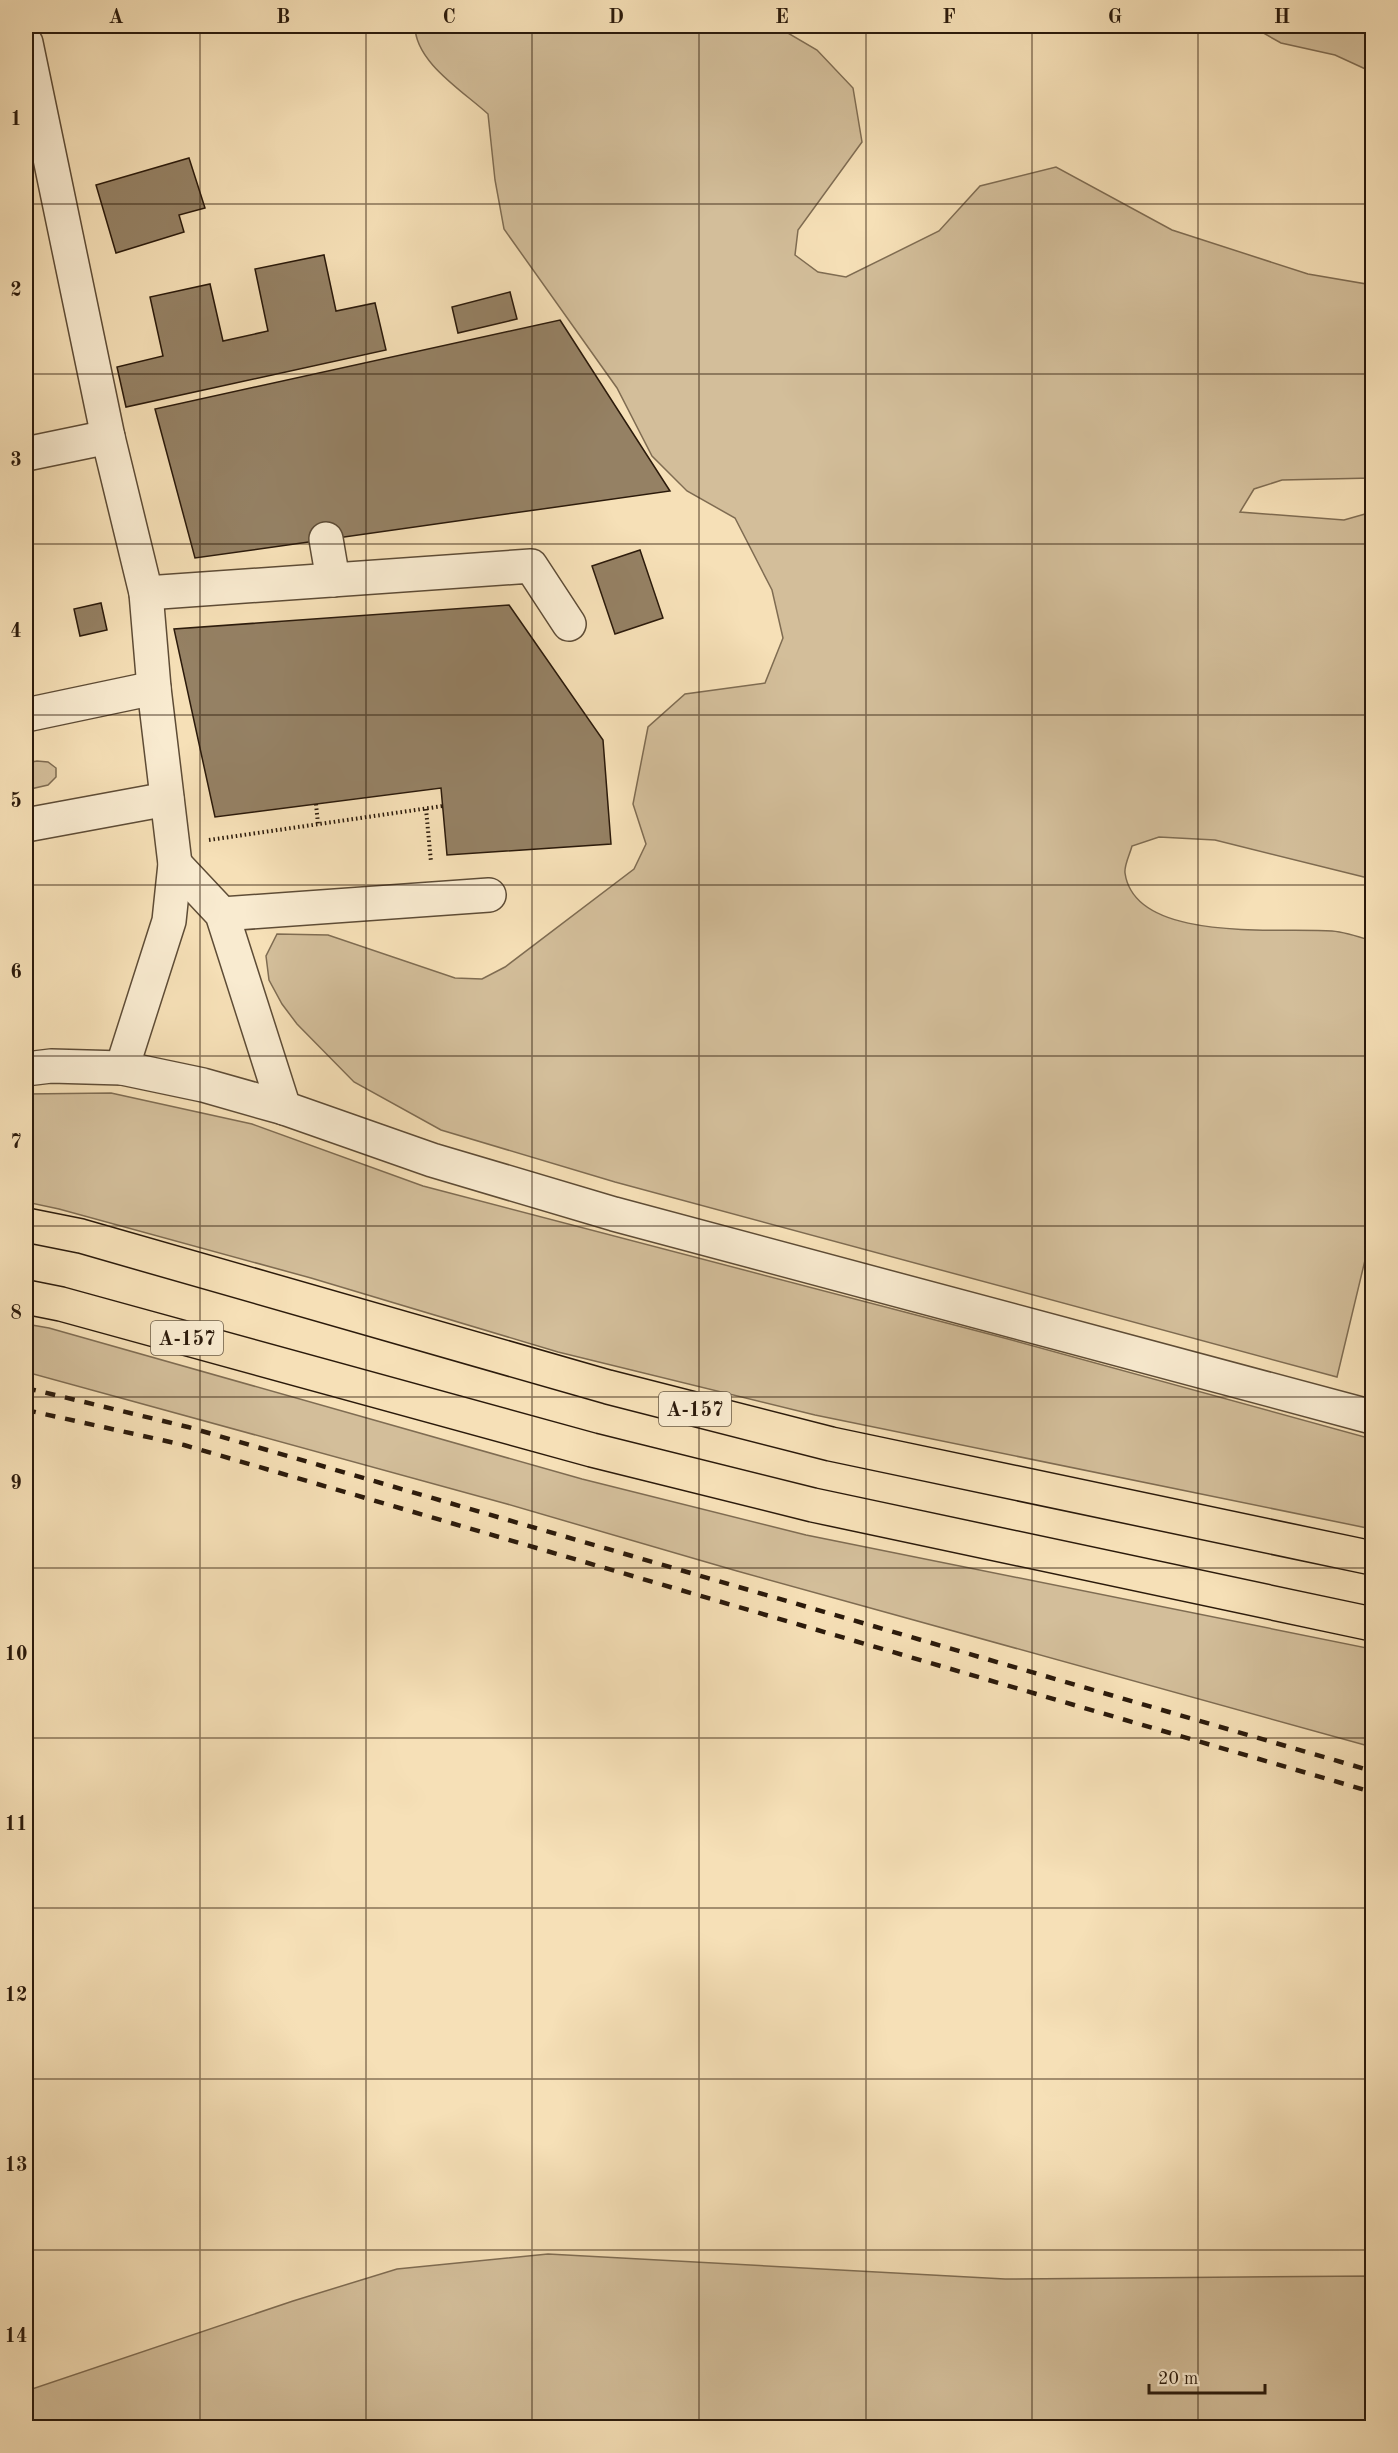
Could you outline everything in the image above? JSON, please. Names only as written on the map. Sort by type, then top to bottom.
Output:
[{"type":"main road","name":"А-157","points":[[26,1225],[81,1236],[608,1387],[831,1444],[1372,1558]]},
{"type":"main road","name":"А-157","points":[[26,1297],[84,1310],[592,1450],[813,1505],[1372,1624]]},
{"type":"lane","points":[[26,43],[108,437],[146,593],[154,688],[175,864],[169,921],[123,1068]]},
{"type":"lane","points":[[26,454],[108,437]]},
{"type":"lane","points":[[326,539],[333,580]]},
{"type":"lane","points":[[146,593],[531,566],[569,624]]},
{"type":"lane","points":[[26,715],[154,688]]},
{"type":"lane","points":[[26,825],[167,799]]},
{"type":"lane","points":[[175,864],[222,914],[284,1108]]},
{"type":"lane","points":[[222,914],[489,895]]},
{"type":"lane","points":[[26,1069],[51,1066],[123,1068],[203,1085],[284,1108],[432,1161],[614,1214],[1372,1417]]},
{"type":"path","points":[[316,804],[318,824]]},
{"type":"path","points":[[215,839],[443,806]]},
{"type":"path","points":[[426,808],[431,866]]},
{"type":"shaded area","points":[[415,26],[776,26],[817,50],[853,88],[862,142],[798,230],[795,255],[818,272],[846,277],[939,231],[980,186],[1056,167],[1172,230],[1308,274],[1372,285],[1372,478],[1282,480],[1254,489],[1240,512],[1344,520],[1372,512],[1372,879],[1215,840],[1159,837],[1132,846],[1125,870],[1135,896],[1154,911],[1181,921],[1246,930],[1332,931],[1372,941],[1372,1254],[1366,1256],[1337,1377],[615,1182],[441,1130],[354,1082],[297,1024],[282,1004],[269,980],[266,956],[277,934],[328,935],[455,978],[482,979],[505,967],[634,869],[646,844],[633,804],[648,727],[685,694],[765,683],[783,638],[772,590],[735,518],[687,491],[652,456],[617,388],[504,229],[495,180],[488,114],[432,64],[417,39]]},
{"type":"shaded area","points":[[1251,26],[1372,26],[1372,72],[1335,55],[1281,43]]},
{"type":"shaded area","points":[[48,762],[56,768],[56,777],[48,785],[26,790],[26,763]]},
{"type":"shaded area","points":[[111,1093],[252,1124],[423,1186],[1008,1339],[1372,1439],[1372,1529],[815,1415],[558,1352],[311,1278],[26,1202],[26,1094]]},
{"type":"shaded area","points":[[26,1324],[49,1328],[582,1479],[806,1535],[1372,1649],[1372,1747],[737,1571],[507,1504],[26,1372]]},
{"type":"shaded area","points":[[548,2254],[1005,2279],[1372,2276],[1372,2427],[26,2427],[26,2391],[293,2301],[397,2269]]},
{"type":"building","points":[[189,158],[205,208],[179,215],[184,232],[116,253],[96,185]]},
{"type":"building","points":[[324,255],[336,311],[375,303],[386,350],[126,407],[117,367],[163,356],[150,297],[210,284],[223,341],[268,331],[255,269]]},
{"type":"building","points":[[510,292],[517,319],[458,333],[452,307]]},
{"type":"building","points":[[560,320],[670,491],[195,558],[155,409]]},
{"type":"building","points":[[640,550],[663,618],[615,634],[592,566]]},
{"type":"building","points":[[101,603],[107,630],[80,636],[74,609]]},
{"type":"building","points":[[509,605],[603,740],[611,844],[447,855],[441,788],[215,817],[174,629]]},
{"type":"railway","points":[[26,1388],[188,1427],[1372,1771]]},
{"type":"railway","points":[[26,1410],[184,1445],[1372,1792]]}]
